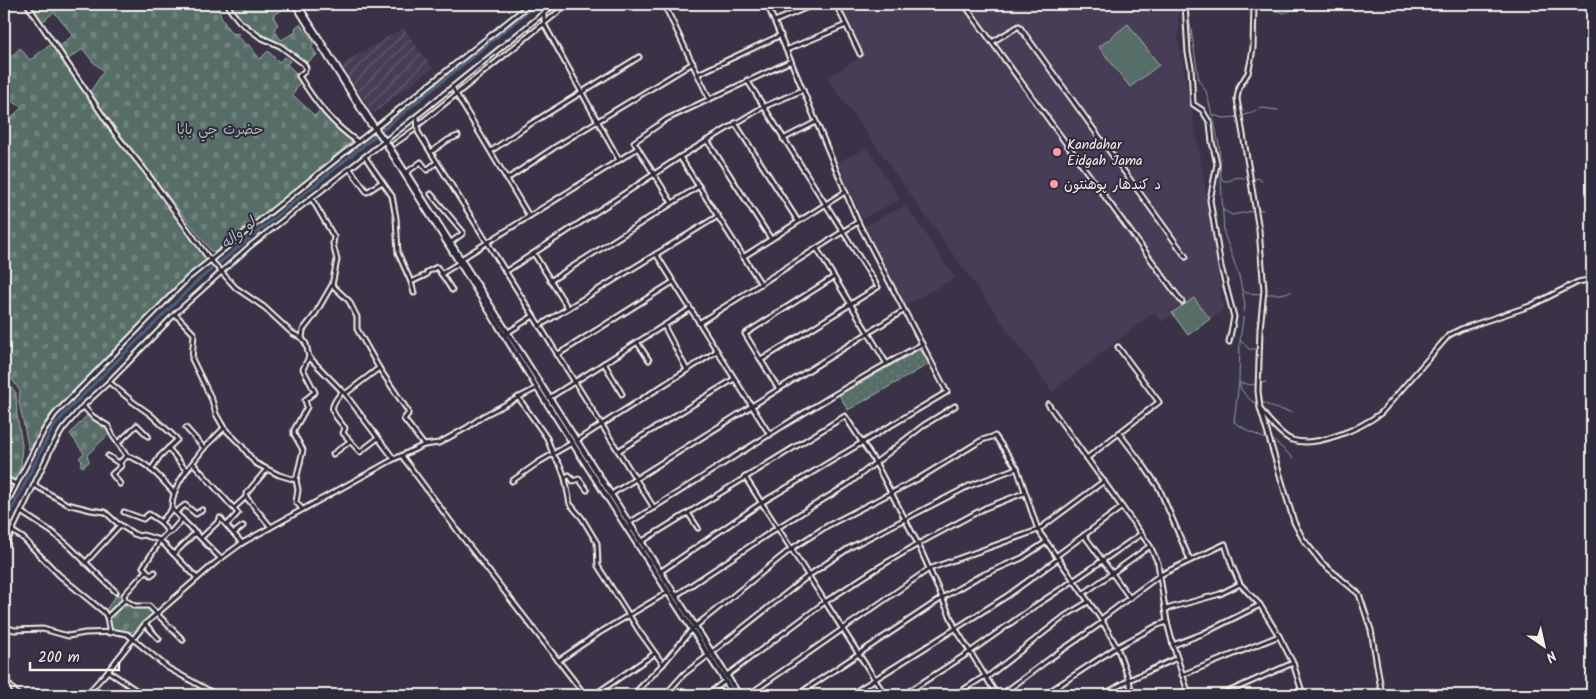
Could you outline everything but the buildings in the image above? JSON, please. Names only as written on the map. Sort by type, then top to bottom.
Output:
[{"type":"main road","points":[[296,4],[370,124],[385,141],[406,173],[450,243],[459,261]]},
{"type":"main road","points":[[385,141],[388,149],[537,388],[629,523],[630,531],[641,542],[693,628]]},
{"type":"main road","points":[[505,334],[549,398],[574,442],[668,592],[726,678],[734,695]]},
{"type":"main road","points":[[731,687],[738,695]]},
{"type":"street","points":[[27,4],[118,137],[212,261],[236,288],[264,307],[292,333],[302,338],[306,344],[309,357],[343,393],[394,459]]},
{"type":"street","points":[[228,4],[240,22],[260,37],[280,46],[304,64],[306,68],[299,76],[311,96],[340,129],[358,142]]},
{"type":"street","points":[[4,509],[44,430],[55,414],[188,278],[212,261],[530,4]]},
{"type":"street","points":[[4,548],[56,439],[69,421],[175,314],[250,246],[403,127],[555,4]]},
{"type":"street","points":[[417,126],[563,8],[571,4]]},
{"type":"street","points":[[664,4],[694,63],[709,98]]},
{"type":"street","points":[[660,572],[761,503],[947,392],[858,222],[768,4]]},
{"type":"street","points":[[775,21],[815,4]]},
{"type":"street","points":[[836,4],[860,54]]},
{"type":"street","points":[[964,4],[1182,302]]},
{"type":"street","points":[[1185,4],[1193,104],[1202,110],[1210,123],[1217,164],[1210,200],[1221,267],[1234,317],[1229,342]]},
{"type":"street","points":[[1254,4],[1251,60],[1248,73],[1239,87],[1236,99],[1259,230],[1264,290],[1259,356],[1258,391],[1260,408],[1294,522],[1303,539],[1322,563],[1359,594],[1371,630],[1382,695]]},
{"type":"street","points":[[544,12],[544,24],[619,160]]},
{"type":"street","points":[[532,21],[544,24]]},
{"type":"street","points":[[786,50],[846,25]]},
{"type":"street","points":[[992,42],[1019,26],[1186,257]]},
{"type":"street","points":[[698,74],[780,35]]},
{"type":"street","points":[[491,151],[527,126],[639,57]]},
{"type":"street","points":[[672,203],[634,142],[659,125],[709,98],[791,61]]},
{"type":"street","points":[[507,178],[694,63]]},
{"type":"street","points":[[747,80],[878,287],[761,360]]},
{"type":"street","points":[[452,86],[529,216]]},
{"type":"street","points":[[505,272],[707,140],[763,106],[803,90]]},
{"type":"street","points":[[417,115],[418,132],[654,508]]},
{"type":"street","points":[[783,139],[816,122]]},
{"type":"street","points":[[735,124],[798,221]]},
{"type":"street","points":[[403,127],[418,132]]},
{"type":"street","points":[[394,144],[414,130]]},
{"type":"street","points":[[431,152],[448,140],[458,136]]},
{"type":"street","points":[[707,140],[771,239]]},
{"type":"street","points":[[441,274],[486,243],[638,148]]},
{"type":"street","points":[[365,157],[392,196],[396,218],[398,253],[414,293]]},
{"type":"street","points":[[680,157],[761,284]]},
{"type":"street","points":[[406,173],[421,162],[427,170],[437,162]]},
{"type":"street","points":[[350,169],[367,192],[382,182]]},
{"type":"street","points":[[550,281],[699,186]]},
{"type":"street","points":[[743,257],[845,192]]},
{"type":"street","points":[[430,194],[462,232],[450,243]]},
{"type":"street","points":[[302,338],[303,330],[314,316],[332,285],[337,260],[333,244],[334,237],[312,199]]},
{"type":"street","points":[[539,326],[718,216]]},
{"type":"street","points":[[699,323],[858,222]]},
{"type":"street","points":[[817,249],[887,364]]},
{"type":"street","points":[[534,254],[568,308]]},
{"type":"street","points":[[656,254],[770,435]]},
{"type":"street","points":[[411,282],[426,275],[427,272],[436,267],[452,290]]},
{"type":"street","points":[[778,388],[745,334],[834,277]]},
{"type":"street","points":[[1260,408],[1268,420],[1291,440],[1307,442],[1321,440],[1352,429],[1370,422],[1381,413],[1449,335],[1461,329],[1530,306],[1578,282],[1592,281]]},
{"type":"street","points":[[557,355],[673,282]]},
{"type":"street","points":[[332,285],[349,301],[357,317],[356,327],[379,368],[408,411],[404,419],[424,446]]},
{"type":"street","points":[[549,398],[690,309]]},
{"type":"street","points":[[610,495],[903,311]]},
{"type":"street","points":[[175,314],[194,334],[192,359],[224,428],[255,463],[279,475],[296,480]]},
{"type":"street","points":[[505,334],[533,316]]},
{"type":"street","points":[[664,326],[687,370]]},
{"type":"street","points":[[637,342],[649,360]]},
{"type":"street","points":[[629,523],[770,435],[922,344]]},
{"type":"street","points":[[1087,458],[1159,402],[1118,348]]},
{"type":"street","points":[[512,481],[539,462],[574,442],[717,351]]},
{"type":"street","points":[[302,509],[296,502],[298,490],[296,480],[303,450],[294,434],[294,430],[307,407],[305,400],[315,392],[303,369],[309,357]]},
{"type":"street","points":[[604,363],[622,394]]},
{"type":"street","points":[[378,438],[361,452],[349,442],[343,433],[345,428],[331,408],[332,403],[343,393],[379,368]]},
{"type":"street","points":[[618,451],[734,379]]},
{"type":"street","points":[[109,382],[174,434],[177,440],[168,448],[151,470]]},
{"type":"street","points":[[86,695],[156,614],[220,558],[242,543],[394,459],[424,446],[439,443],[468,427],[483,416],[537,388]]},
{"type":"street","points":[[518,397],[547,438],[565,478],[570,504],[582,518],[597,543],[598,566],[654,654],[663,664]]},
{"type":"street","points":[[1048,404],[1150,546],[1158,562],[1167,622],[1189,695]]},
{"type":"street","points":[[83,406],[92,416],[108,426],[127,456],[132,456],[151,470],[174,493]]},
{"type":"street","points":[[675,596],[777,528],[847,485],[924,425],[955,406]]},
{"type":"street","points":[[641,542],[845,416],[875,462],[918,544],[956,628],[999,695],[1160,575],[1225,544],[1240,584],[1260,604],[1279,636],[1293,664],[1303,695]]},
{"type":"street","points":[[118,443],[137,425],[148,436]]},
{"type":"street","points":[[186,428],[204,448]]},
{"type":"street","points":[[161,522],[172,509],[174,493],[186,470],[224,428]]},
{"type":"street","points":[[1119,433],[1159,488],[1190,560]]},
{"type":"street","points":[[633,695],[663,664],[693,628],[791,549],[827,526],[891,493],[982,440],[995,436],[1017,468],[1038,530],[1102,620],[1117,647],[1129,680],[1132,695]]},
{"type":"street","points":[[333,454],[349,442]]},
{"type":"street","points":[[168,448],[186,470]]},
{"type":"street","points":[[108,456],[120,463]]},
{"type":"street","points":[[120,484],[112,474],[121,466],[120,463],[127,456]]},
{"type":"street","points":[[402,456],[585,695]]},
{"type":"street","points":[[193,463],[238,514],[227,525]]},
{"type":"street","points":[[664,695],[684,674],[726,640],[808,576],[849,548],[970,486],[1017,468]]},
{"type":"street","points":[[234,508],[246,497],[246,494],[267,469]]},
{"type":"street","points":[[565,478],[569,475],[573,481],[579,479],[587,490]]},
{"type":"street","points":[[745,477],[885,695]]},
{"type":"street","points":[[4,478],[16,484]]},
{"type":"street","points":[[748,695],[929,569],[1038,530],[1104,481]]},
{"type":"street","points":[[34,485],[68,504],[105,512],[134,534],[159,540],[197,578]]},
{"type":"street","points":[[707,695],[824,602],[918,544],[985,508],[1024,493]]},
{"type":"street","points":[[246,497],[271,527]]},
{"type":"street","points":[[176,512],[185,505],[196,514],[202,510]]},
{"type":"street","points":[[850,695],[1027,582],[1084,535],[1122,507]]},
{"type":"street","points":[[172,509],[220,558]]},
{"type":"street","points":[[21,512],[52,532],[116,592]]},
{"type":"street","points":[[124,512],[143,520],[149,514],[161,522],[168,532]]},
{"type":"street","points":[[688,513],[698,528]]},
{"type":"street","points":[[201,538],[220,518],[242,543]]},
{"type":"street","points":[[155,572],[151,575],[143,567],[159,540],[168,532],[171,532],[182,519]]},
{"type":"street","points":[[85,563],[120,525]]},
{"type":"street","points":[[234,533],[243,526]]},
{"type":"street","points":[[12,531],[23,538],[58,575],[107,617],[110,633]]},
{"type":"street","points":[[174,554],[196,532]]},
{"type":"street","points":[[903,695],[970,652],[1034,606],[1074,581],[1141,534]]},
{"type":"street","points":[[1084,535],[1130,598]]},
{"type":"street","points":[[797,695],[942,598],[978,577],[1022,558],[1046,542]]},
{"type":"street","points":[[1083,594],[1150,546]]},
{"type":"street","points":[[107,617],[125,600],[124,596],[146,571]]},
{"type":"street","points":[[1166,609],[1220,594],[1240,584]]},
{"type":"street","points":[[558,661],[599,633],[668,592]]},
{"type":"street","points":[[125,600],[135,606],[149,606],[183,640]]},
{"type":"street","points":[[955,695],[986,677],[1065,616],[1088,602]]},
{"type":"street","points":[[1173,645],[1202,634],[1260,604]]},
{"type":"street","points":[[1044,695],[1117,647],[1158,624],[1167,622]]},
{"type":"street","points":[[146,624],[159,639]]},
{"type":"street","points":[[4,626],[14,630],[43,629],[68,636],[110,633],[127,634],[168,668],[217,695]]},
{"type":"street","points":[[1182,675],[1279,636]]},
{"type":"street","points":[[594,695],[654,654]]},
{"type":"street","points":[[1103,695],[1129,680],[1177,658]]},
{"type":"street","points":[[1221,695],[1293,664]]},
{"type":"street","points":[[108,671],[143,695]]},
{"type":"street","points":[[4,679],[18,695]]},
{"type":"street","points":[[1177,695],[1187,690]]},
{"type":"shaded area","name":"د کندهار پوهنتون","points":[[839,4],[1179,4],[1178,40],[1209,210],[1223,310],[1188,335],[1172,315],[1161,322],[1154,312],[1052,392],[827,78],[863,55]]},
{"type":"shaded area","points":[[403,28],[432,68],[373,114],[341,65]]},
{"type":"shaded area","points":[[867,148],[900,199],[862,219],[838,162]]},
{"type":"shaded area","points":[[906,205],[955,278],[905,305],[865,226]]},
{"type":"green space","name":"حضرت جي بابا","points":[[27,4],[217,4],[222,19],[231,33],[240,34],[239,37],[246,45],[248,44],[260,59],[268,51],[279,62],[285,57],[290,61],[287,64],[294,71],[300,82],[293,95],[315,116],[320,110],[339,131],[353,140],[313,175],[215,252],[211,251],[117,130],[90,92],[104,71],[93,62],[83,49],[67,60],[58,48],[73,35],[54,12],[41,23]]},
{"type":"green space","points":[[230,4],[284,4],[286,7],[273,16],[278,25],[275,27],[275,31],[281,40],[296,32],[295,28],[300,24],[314,43],[311,46],[317,55],[306,63],[280,45],[260,36],[235,14]]},
{"type":"green space","points":[[1128,24],[1159,65],[1130,87],[1099,47]]},
{"type":"green space","points":[[51,44],[125,151],[143,170],[207,260],[186,277],[49,416],[29,450],[19,402],[20,391],[9,375],[4,353],[4,125],[22,107],[4,97],[4,63],[20,48],[30,60]]},
{"type":"green space","points":[[1194,298],[1210,319],[1188,335],[1172,313]]},
{"type":"green space","points":[[920,349],[929,364],[848,410],[839,395]]},
{"type":"green space","points":[[4,377],[16,393],[17,415],[22,444],[21,466],[14,480],[4,475]]},
{"type":"green space","points":[[88,414],[106,428],[109,434],[87,455],[89,462],[83,467],[80,465],[82,461],[79,458],[84,453],[70,434]]},
{"type":"green space","points":[[117,594],[134,608],[149,607],[153,613],[132,632],[112,630],[107,624],[109,617],[105,611]]},
{"type":"waterway","name":"لو واله","points":[[4,525],[52,429],[68,410],[197,281],[537,4]]},
{"type":"waterway","points":[[1187,4],[1199,81],[1206,91],[1219,145],[1224,233],[1239,276],[1245,304],[1240,341],[1239,381],[1241,389],[1247,397],[1256,402]]},
{"type":"waterway","points":[[1257,5],[1284,13],[1298,8]]},
{"type":"waterway","points":[[1242,116],[1262,108],[1278,110]]},
{"type":"waterway","points":[[1213,115],[1223,118],[1237,117]]},
{"type":"waterway","points":[[1221,178],[1224,181],[1238,177],[1247,179]]},
{"type":"waterway","points":[[1252,180],[1258,178],[1262,181]]},
{"type":"waterway","points":[[1223,210],[1232,215],[1253,211]]},
{"type":"waterway","points":[[1258,210],[1263,210]]},
{"type":"waterway","points":[[1243,291],[1261,294]]},
{"type":"waterway","points":[[1267,294],[1291,292]]},
{"type":"waterway","points":[[1241,341],[1249,349],[1257,349]]},
{"type":"waterway","points":[[1239,382],[1234,422],[1266,439]]},
{"type":"waterway","points":[[1261,383],[1266,382]]},
{"type":"waterway","points":[[1241,383],[1255,384]]},
{"type":"waterway","points":[[1262,402],[1274,408],[1291,412]]},
{"type":"waterway","points":[[1271,438],[1293,458]]},
{"type":"place","name":"Kandahar Eidgah Jama","points":[[1057,152]]},
{"type":"place","name":"د کندهار پوهنتون","points":[[1054,184]]}]
